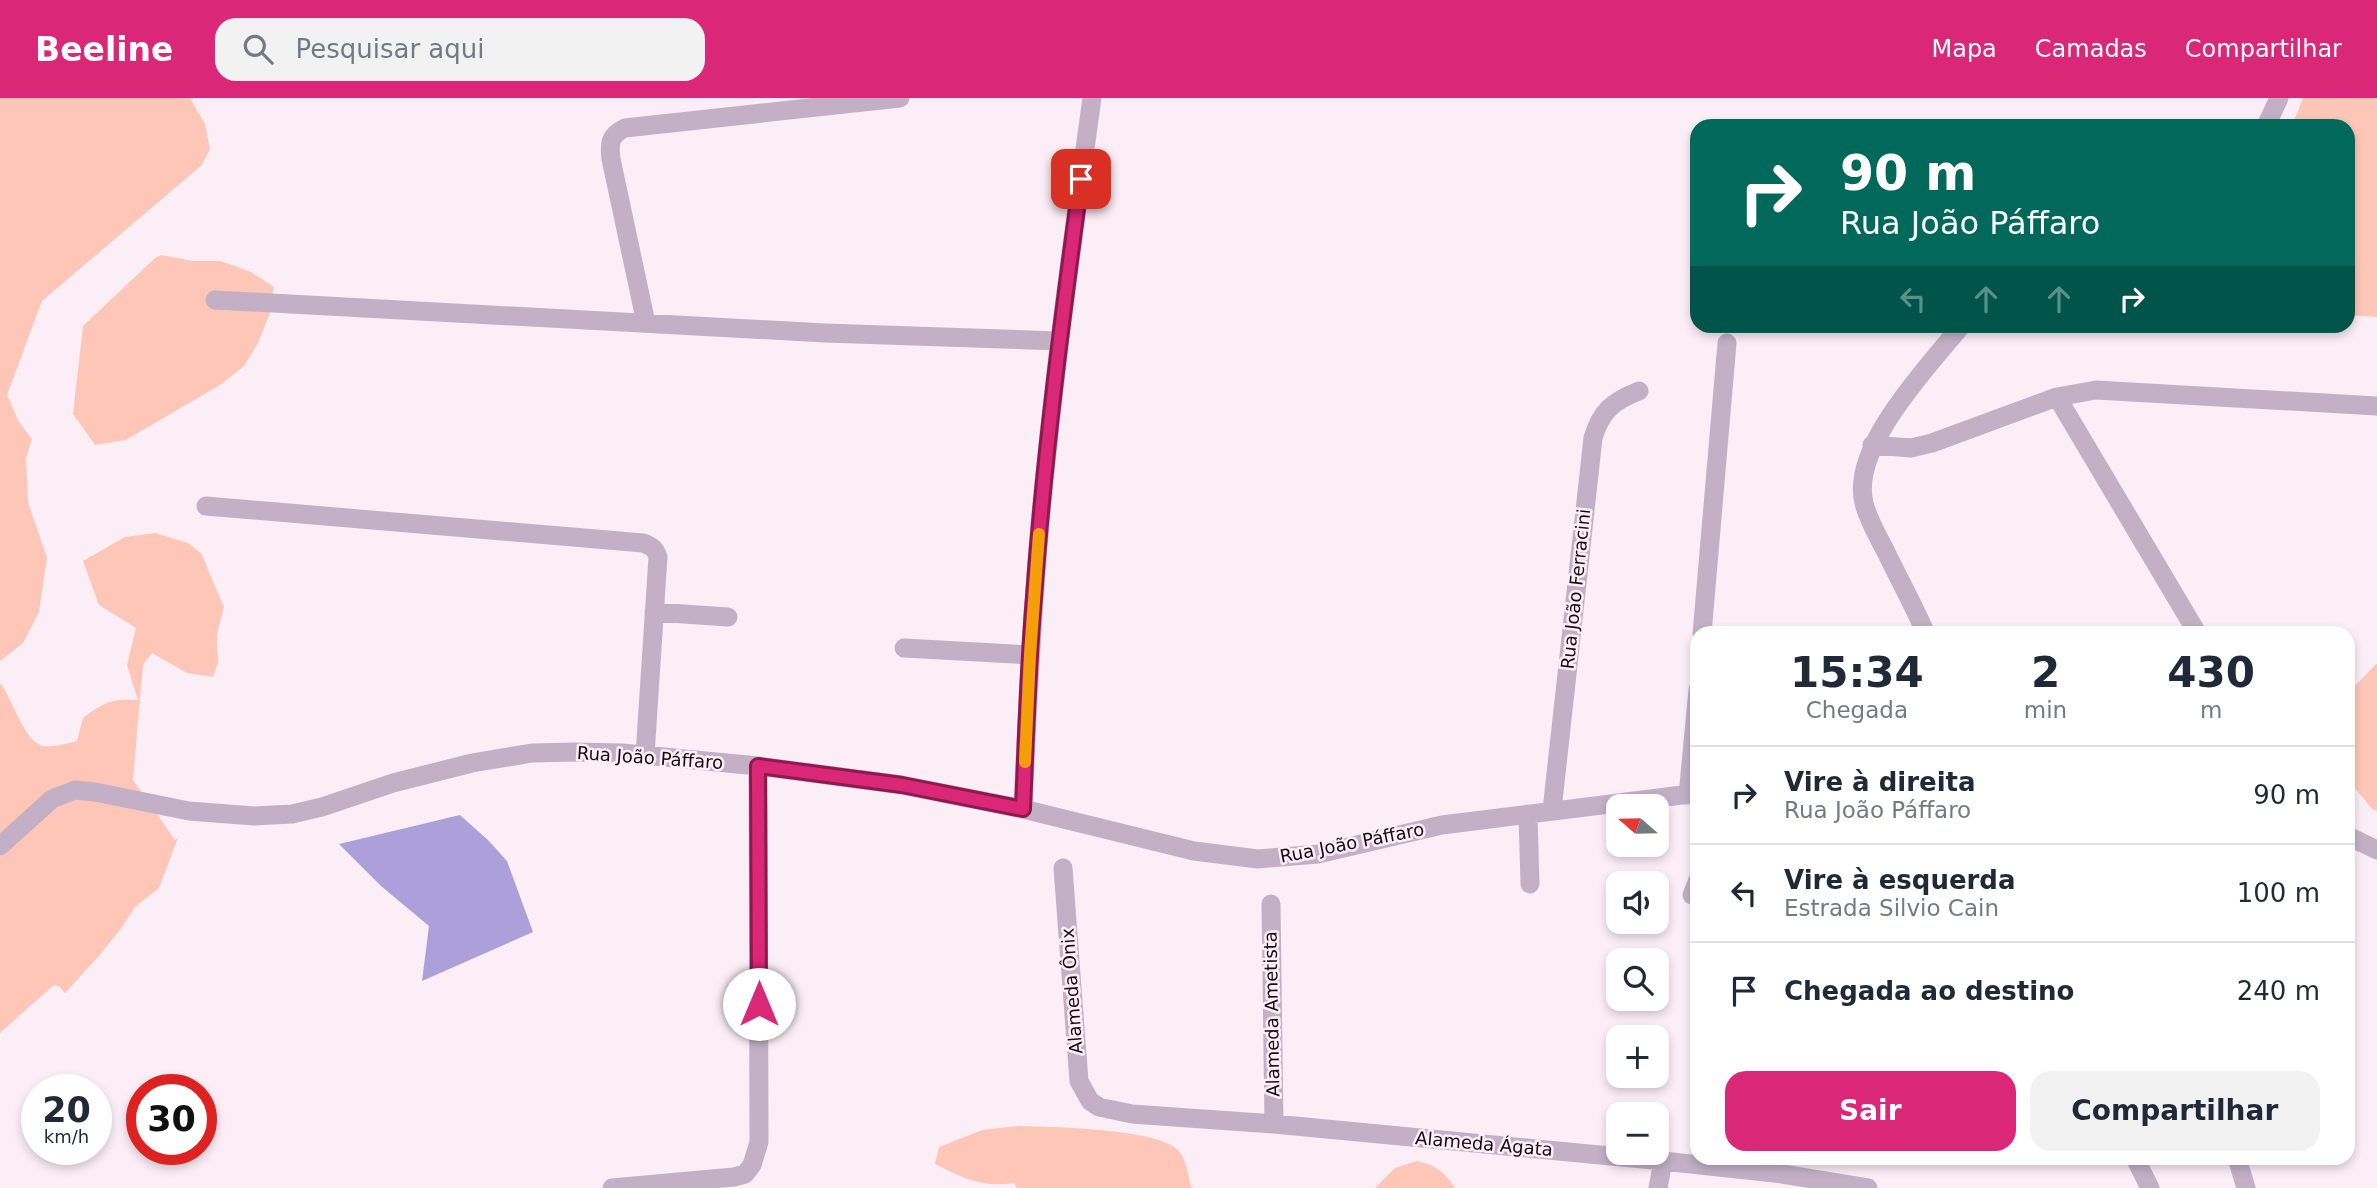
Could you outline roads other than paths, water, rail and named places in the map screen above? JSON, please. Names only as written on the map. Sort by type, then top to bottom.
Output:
[{"type":"street","points":[[646,323],[611,159],[609,145],[616,133],[625,128],[900,98]]},
{"type":"street","points":[[1023,809],[1030,655],[1041,512],[1059,341],[1092,98]]},
{"type":"street","points":[[2269,119],[2279,98]]},
{"type":"street","points":[[215,300],[825,333],[1059,341]]},
{"type":"street","points":[[1922,626],[1871,523],[1861,487],[1872,445],[1887,420],[1955,333]]},
{"type":"street","points":[[1703,626],[1727,343]]},
{"type":"street","points":[[1872,445],[1911,448],[1932,443],[2057,397],[2096,390],[2377,406]]},
{"type":"street","name":"Rua João Ferracini","points":[[1552,810],[1593,438],[1598,421],[1610,406],[1639,391]]},
{"type":"street","points":[[2057,397],[2193,626]]},
{"type":"street","points":[[206,506],[643,543],[656,550],[658,557],[645,755]]},
{"type":"street","points":[[654,612],[728,617]]},
{"type":"street","points":[[904,648],[1030,655]]},
{"type":"street","name":"Rua João Páffaro","points":[[0,846],[52,799],[75,790],[189,811],[254,816],[292,814],[322,807],[393,783],[532,753],[645,755],[758,766],[902,785],[1023,809],[1195,851],[1258,859],[1318,854],[1443,825],[1690,794]]},
{"type":"street","points":[[612,1188],[734,1177],[745,1174],[755,1157],[759,1142],[758,766]]},
{"type":"street","points":[[1528,814],[1530,884]]},
{"type":"street","points":[[2355,839],[2377,850]]},
{"type":"street","name":"Alameda Ônix","points":[[1063,868],[1079,1081],[1090,1101],[1099,1107]]},
{"type":"street","name":"Alameda Ametista","points":[[1271,904],[1274,1124]]},
{"type":"street","name":"Alameda Ágata","points":[[1099,1107],[1132,1114],[1274,1124],[1606,1156]]},
{"type":"street","name":"Alameda Ágata","points":[[1669,1161],[1690,1162]]},
{"type":"street","points":[[1658,1188],[1662,1165]]},
{"type":"street","name":"Alameda Ágata","points":[[1759,1165],[1783,1166],[1868,1188]]},
{"type":"street","points":[[2138,1165],[2150,1188]]},
{"type":"street","points":[[2239,1165],[2246,1188]]}]
